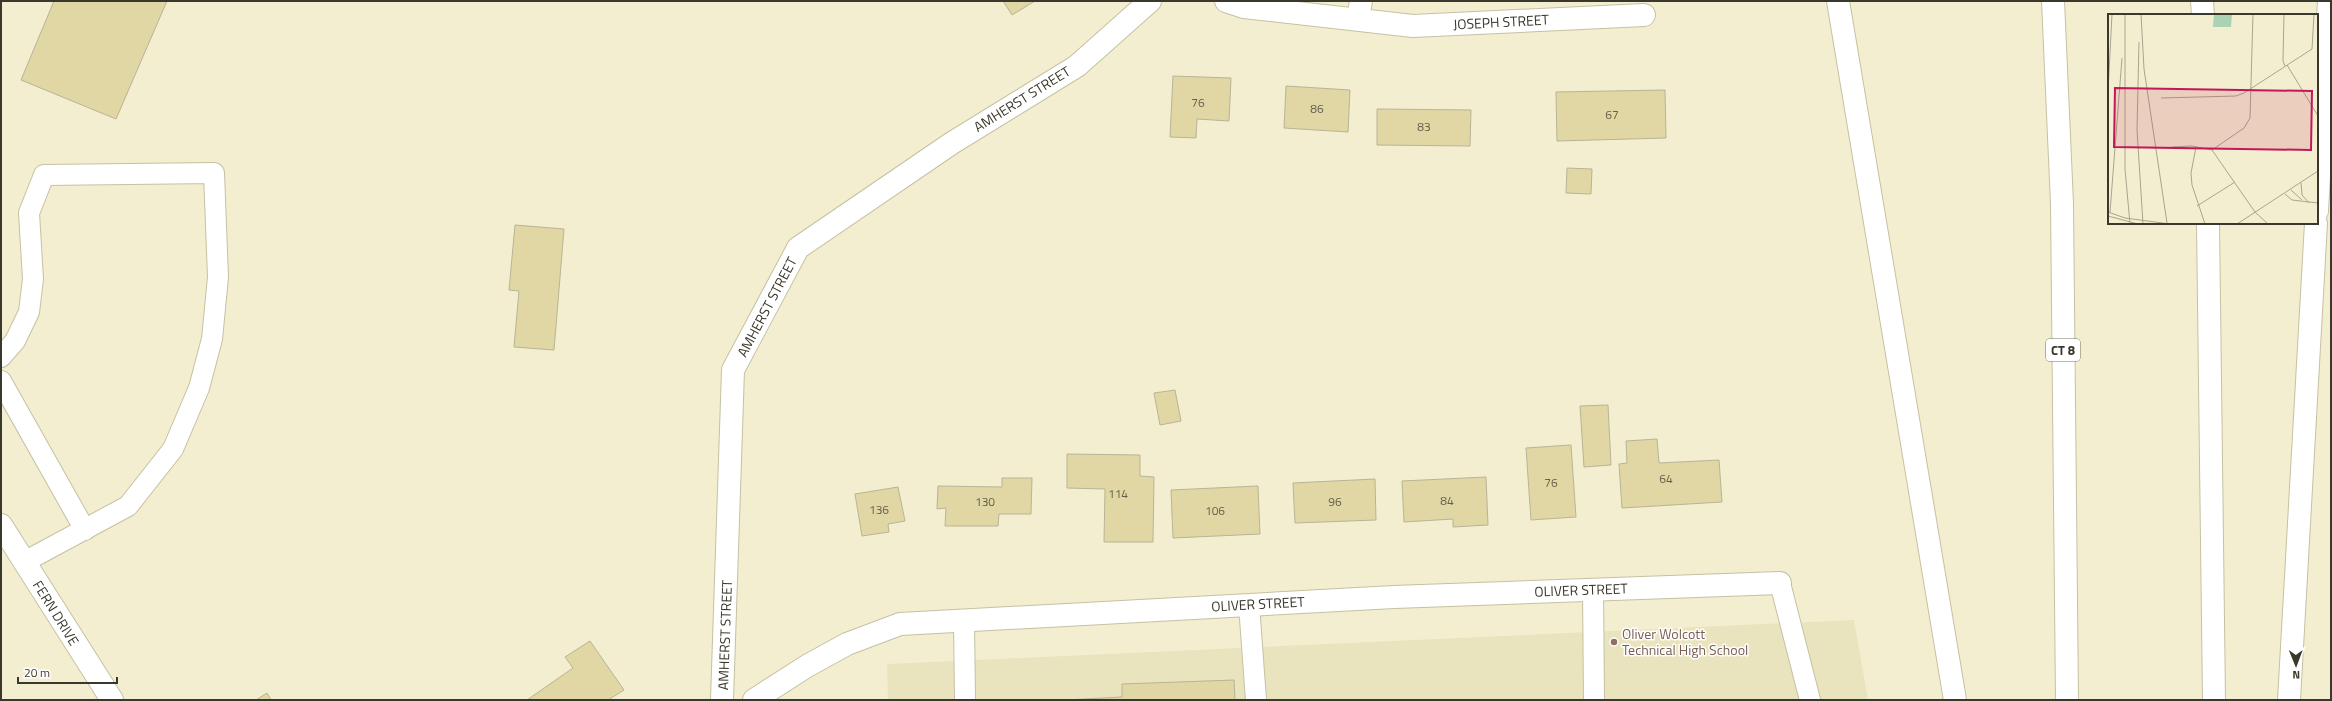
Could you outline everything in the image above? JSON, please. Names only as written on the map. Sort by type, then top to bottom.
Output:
[{"type":"main road","name":"AMHERST STREET","points":[[722,700],[733,370],[798,248],[952,143],[1077,66],[1150,1]]},
{"type":"main road","name":"JOSEPH STREET","points":[[1226,1],[1244,7],[1359,10],[1413,26],[1644,15]]},
{"type":"main road","points":[[1838,1],[1955,700]]},
{"type":"main road","name":"CT 8","points":[[2053,1],[2062,204],[2067,700]]},
{"type":"main road","points":[[2202,1],[2203,14]]},
{"type":"main road","points":[[2318,194],[2329,1]]},
{"type":"main road","points":[[2208,224],[2214,700]]},
{"type":"main road","points":[[2289,700],[2316,224]]},
{"type":"main road","name":"FERN DRIVE","points":[[1,525],[112,700]]},
{"type":"main road","name":"OLIVER STREET","points":[[754,700],[807,666],[847,644],[900,624],[1249,605],[1593,589],[1780,583]]},
{"type":"lane","points":[[1,357],[15,341],[29,312],[33,279],[29,212],[44,175],[214,173],[218,277],[212,338],[199,388],[173,448],[128,506],[24,562]]},
{"type":"lane","points":[[1,381],[85,530]]},
{"type":"lane","points":[[1780,583],[1810,700]]},
{"type":"lane","points":[[1593,589],[1594,700]]},
{"type":"lane","points":[[1249,605],[1256,700]]},
{"type":"lane","points":[[964,620],[965,700]]},
{"type":"shaded area","name":"Oliver Wolcott Technical High School","points":[[1854,620],[1868,700],[888,700],[887,664]]},
{"type":"building","points":[[54,1],[167,1],[116,119],[21,80]]},
{"type":"building","points":[[1003,1],[1035,1],[1012,15]]},
{"type":"building","points":[[1173,76],[1231,78],[1229,121],[1197,119],[1196,138],[1170,137]]},
{"type":"building","points":[[1286,86],[1350,90],[1348,132],[1284,128]]},
{"type":"building","points":[[1665,90],[1666,138],[1557,141],[1556,92]]},
{"type":"building","points":[[1377,109],[1471,110],[1470,146],[1377,145]]},
{"type":"building","points":[[1567,168],[1592,169],[1591,194],[1566,193]]},
{"type":"building","points":[[515,225],[564,229],[554,350],[514,347],[519,291],[509,290]]},
{"type":"building","points":[[1175,390],[1181,421],[1160,425],[1154,393]]},
{"type":"building","points":[[1608,405],[1611,465],[1584,467],[1580,406]]},
{"type":"building","points":[[1657,439],[1659,463],[1719,460],[1722,502],[1622,508],[1619,464],[1627,463],[1626,441]]},
{"type":"building","points":[[1571,445],[1576,517],[1531,520],[1526,448]]},
{"type":"building","points":[[1067,454],[1140,455],[1140,476],[1154,477],[1153,542],[1104,542],[1105,489],[1067,488]]},
{"type":"building","points":[[1486,477],[1488,525],[1453,527],[1453,519],[1404,522],[1402,481]]},
{"type":"building","points":[[1002,478],[1032,478],[1031,514],[999,514],[998,526],[945,526],[946,508],[937,509],[938,486],[1002,487]]},
{"type":"building","points":[[1375,479],[1376,520],[1295,523],[1293,483]]},
{"type":"building","points":[[1258,486],[1260,534],[1173,538],[1171,490]]},
{"type":"building","points":[[898,487],[905,521],[888,524],[889,532],[862,536],[855,494]]},
{"type":"building","points":[[590,641],[624,690],[608,700],[527,700],[573,668],[565,657]]},
{"type":"building","points":[[1234,680],[1235,700],[1065,700],[1122,697],[1122,684]]},
{"type":"building","points":[[267,693],[271,700],[256,700]]},
{"type":"place","name":"Oliver Wolcott Technical High School","points":[[1614,642]]}]
